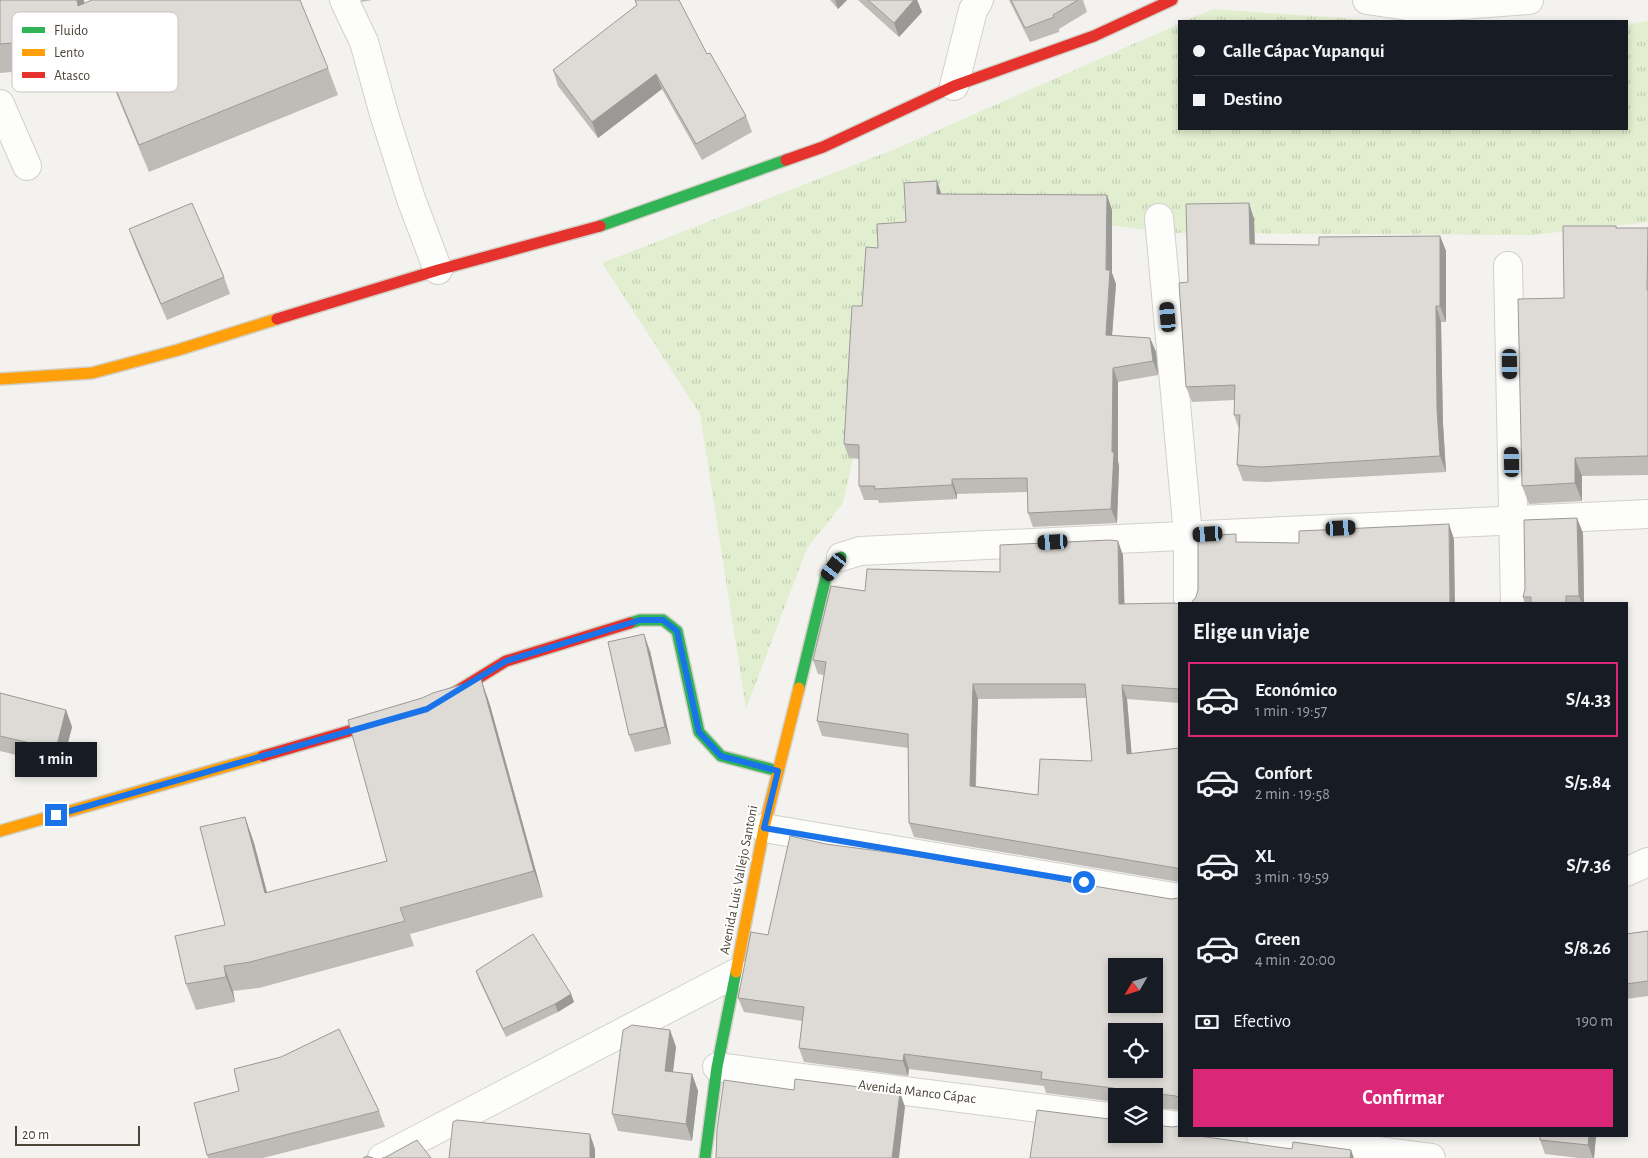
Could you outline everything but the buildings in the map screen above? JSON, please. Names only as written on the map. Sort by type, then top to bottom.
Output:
[{"type":"street","points":[[344,0],[364,42],[411,199],[438,270]]},
{"type":"street","points":[[954,86],[973,10],[979,0]]},
{"type":"street","points":[[0,379],[92,373],[178,350],[438,270],[621,219],[823,147],[902,112],[954,86],[1094,36],[1172,0]]},
{"type":"street","points":[[1367,0],[1420,8],[1529,0]]},
{"type":"street","points":[[0,104],[27,166]]},
{"type":"street","points":[[1159,218],[1188,535],[1188,602]]},
{"type":"street","points":[[1508,266],[1515,602]]},
{"type":"street","points":[[841,557],[860,551],[1648,514]]},
{"type":"street","name":"Avenida Luis Vallejo Santoni","points":[[705,1158],[717,1067],[764,828],[826,577],[841,557]]},
{"type":"street","points":[[427,709],[506,661],[640,620],[663,620],[677,631],[699,732],[721,756],[778,771]]},
{"type":"street","points":[[0,831],[399,717]]},
{"type":"street","points":[[764,828],[1178,898]]},
{"type":"street","points":[[1628,871],[1648,862]]},
{"type":"street","points":[[382,1158],[736,973]]},
{"type":"street","name":"Avenida Manco Cápac","points":[[717,1067],[1108,1117]]},
{"type":"street","points":[[1163,1124],[1178,1126]]},
{"type":"street","points":[[1271,1137],[1415,1152]]},
{"type":"green space","points":[[1213,9],[1369,20],[1187,20]]},
{"type":"green space","points":[[1648,21],[1648,222],[1532,235],[1170,233],[956,204],[910,210],[843,503],[807,548],[746,709],[700,414],[602,263],[893,150],[1178,24],[1178,130],[1628,130],[1628,25]]},
{"type":"traffic: fast","points":[[600,226],[786,160]]},
{"type":"traffic: fast","points":[[799,688],[826,577],[841,557]]},
{"type":"traffic: fast","points":[[630,623],[640,620],[663,620],[677,631],[699,732],[721,756],[778,771]]},
{"type":"traffic: fast","points":[[705,1158],[717,1067],[736,972]]},
{"type":"traffic: slow","points":[[0,379],[92,373],[178,350],[277,319]]},
{"type":"traffic: slow","points":[[736,972],[764,828],[799,688]]},
{"type":"traffic: slow","points":[[0,831],[263,756]]},
{"type":"traffic: jam","points":[[786,160],[823,147],[954,86],[1094,36],[1172,0]]},
{"type":"traffic: jam","points":[[277,319],[438,270],[600,226]]},
{"type":"traffic: jam","points":[[441,701],[506,661],[630,623]]},
{"type":"traffic: jam","points":[[263,756],[387,720]]},
{"type":"route","points":[[56,815],[427,709],[506,661],[640,620],[663,620],[677,631],[699,732],[721,756],[778,771],[764,828],[1084,882]]}]
